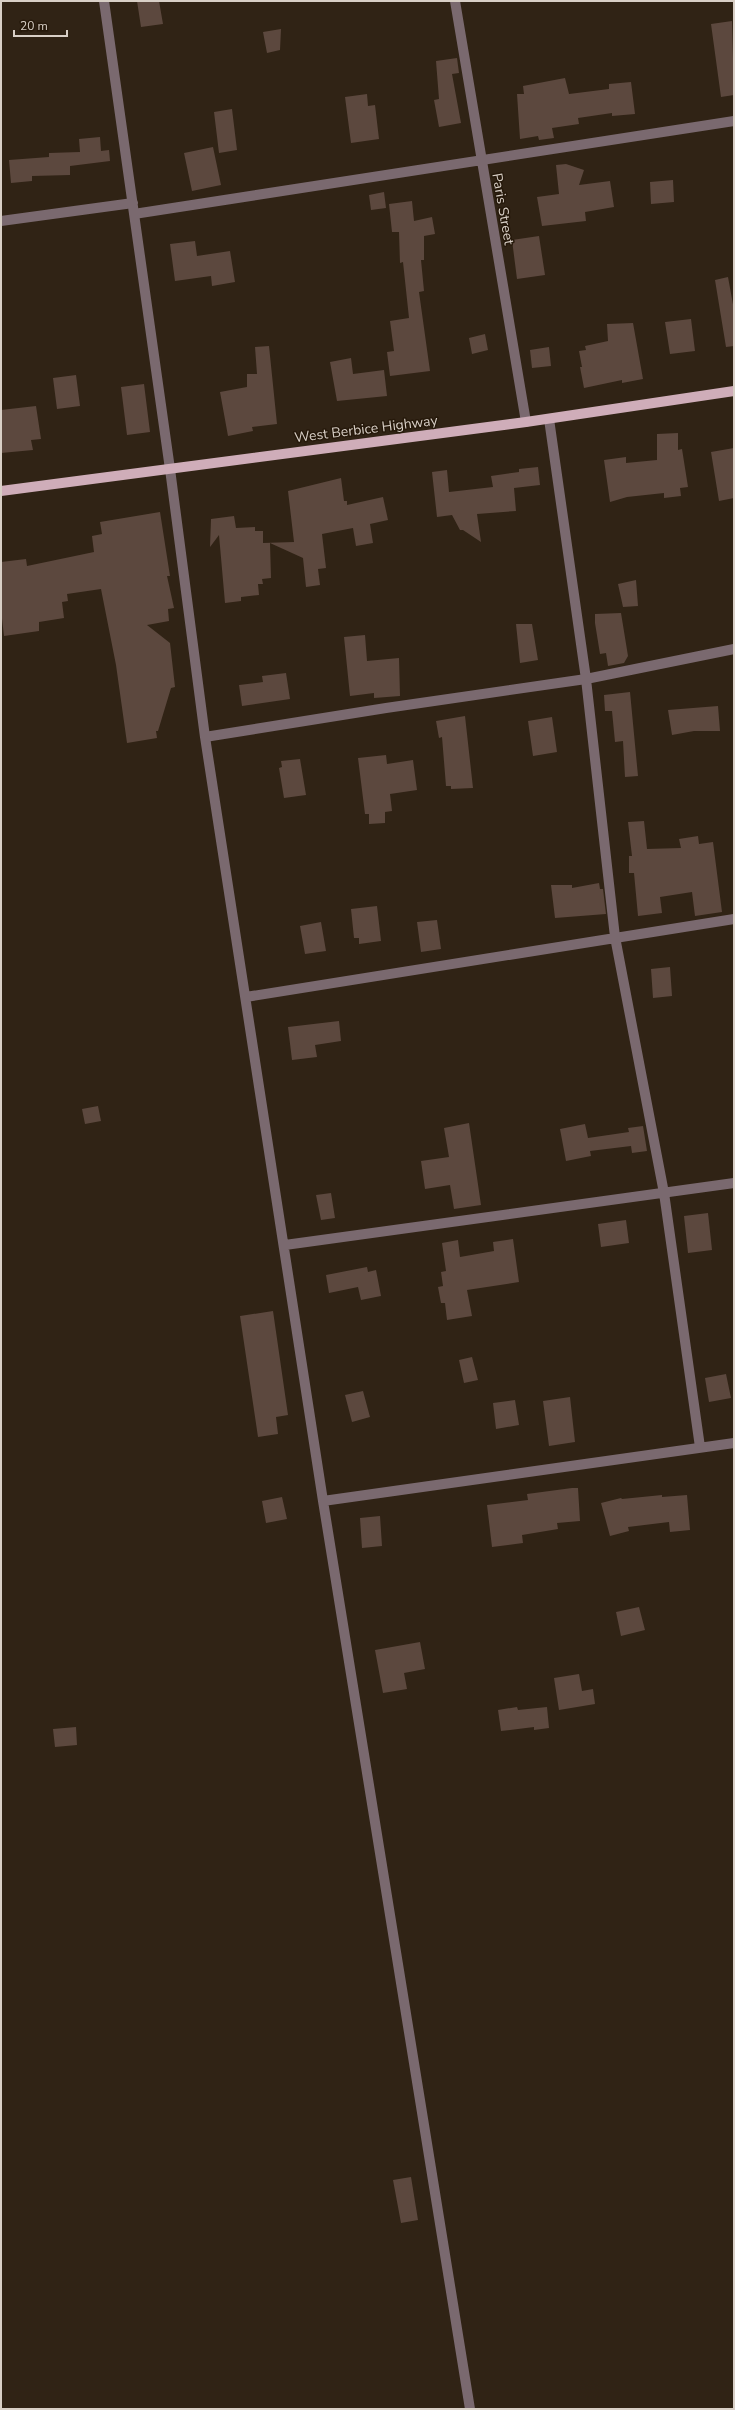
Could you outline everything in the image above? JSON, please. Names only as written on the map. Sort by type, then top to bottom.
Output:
[{"type":"main road","name":"West Berbice Highway","points":[[1,491],[549,419],[734,391]]},
{"type":"street","points":[[104,1],[170,469],[205,737],[324,1501],[470,2409]]},
{"type":"street","name":"Paris Street","points":[[455,1],[526,422]]},
{"type":"street","points":[[134,214],[734,121]]},
{"type":"street","points":[[1,222],[133,203]]},
{"type":"street","points":[[549,419],[586,679],[615,937],[664,1193],[700,1447]]},
{"type":"street","points":[[205,737],[386,708],[586,679],[734,649]]},
{"type":"street","points":[[246,997],[734,919]]},
{"type":"street","points":[[285,1245],[734,1183]]},
{"type":"street","points":[[324,1501],[734,1443]]},
{"type":"building","points":[[137,1],[159,1],[163,24],[141,27]]},
{"type":"building","points":[[732,21],[734,95],[721,97],[711,24]]},
{"type":"building","points":[[281,29],[280,50],[267,53],[263,32]]},
{"type":"building","points":[[457,58],[459,73],[452,74],[461,123],[439,127],[434,100],[439,99],[436,61]]},
{"type":"building","points":[[565,78],[569,94],[609,89],[609,84],[631,82],[635,114],[612,116],[612,113],[578,118],[579,124],[552,128],[554,138],[539,140],[538,136],[520,139],[517,94],[524,94],[523,86]]},
{"type":"building","points":[[367,94],[368,106],[375,105],[379,139],[351,143],[345,97]]},
{"type":"building","points":[[232,109],[237,150],[219,153],[214,112]]},
{"type":"building","points":[[100,137],[101,151],[109,150],[110,161],[70,166],[70,175],[32,176],[32,181],[11,183],[9,160],[49,157],[49,153],[80,152],[79,139]]},
{"type":"building","points":[[213,147],[221,185],[192,191],[184,153]]},
{"type":"building","points":[[566,164],[584,170],[579,185],[610,181],[614,207],[585,212],[586,221],[542,226],[537,197],[559,194],[556,165]]},
{"type":"building","points":[[673,180],[674,202],[651,204],[650,182]]},
{"type":"building","points":[[384,192],[386,208],[371,210],[369,195]]},
{"type":"building","points":[[412,201],[414,221],[432,217],[435,234],[424,236],[424,260],[421,260],[424,291],[419,292],[430,371],[390,376],[387,352],[394,351],[390,321],[409,318],[403,262],[400,263],[399,232],[392,232],[389,204]]},
{"type":"building","points":[[539,236],[545,275],[517,279],[512,240]]},
{"type":"building","points":[[195,241],[197,256],[230,251],[235,282],[212,286],[211,276],[175,281],[170,244]]},
{"type":"building","points":[[728,277],[734,310],[734,346],[726,347],[715,280]]},
{"type":"building","points":[[691,319],[695,351],[670,354],[665,322]]},
{"type":"building","points":[[633,323],[643,379],[622,383],[622,380],[584,388],[579,351],[586,350],[585,346],[608,341],[607,324]]},
{"type":"building","points":[[485,334],[488,350],[472,354],[469,338]]},
{"type":"building","points":[[269,346],[277,424],[252,427],[253,431],[228,436],[220,392],[247,387],[247,374],[257,374],[255,347]]},
{"type":"building","points":[[549,347],[551,366],[532,368],[530,350]]},
{"type":"building","points":[[351,358],[353,374],[384,370],[387,396],[337,401],[330,362]]},
{"type":"building","points":[[76,375],[80,406],[57,409],[53,378]]},
{"type":"building","points":[[144,384],[150,432],[127,435],[121,387]]},
{"type":"building","points":[[36,406],[41,439],[31,440],[33,450],[1,453],[1,410]]},
{"type":"building","points":[[678,433],[678,450],[682,449],[688,487],[680,488],[681,496],[664,498],[664,493],[627,497],[610,502],[604,460],[626,457],[626,463],[657,460],[657,434]]},
{"type":"building","points":[[734,448],[734,498],[719,501],[711,452]]},
{"type":"building","points":[[538,467],[540,485],[514,488],[516,511],[477,514],[481,542],[463,530],[460,530],[452,515],[437,517],[432,472],[447,470],[449,492],[493,487],[491,476],[519,472],[519,469]]},
{"type":"building","points":[[341,478],[344,501],[347,501],[347,505],[383,497],[388,520],[370,524],[373,543],[356,546],[353,528],[322,534],[326,568],[318,569],[320,585],[306,587],[303,558],[270,543],[271,578],[262,579],[263,584],[258,584],[259,595],[241,597],[241,601],[225,603],[219,535],[210,547],[211,519],[234,516],[236,528],[255,527],[255,531],[263,531],[263,543],[294,542],[288,491]]},
{"type":"building","points":[[160,512],[170,576],[167,576],[174,608],[168,609],[169,621],[147,625],[170,643],[175,687],[171,688],[158,731],[156,731],[157,738],[127,743],[116,665],[101,589],[67,594],[68,601],[62,602],[64,618],[39,622],[39,631],[4,636],[1,610],[1,562],[26,559],[27,566],[94,552],[92,536],[102,534],[100,522]]},
{"type":"building","points":[[636,580],[638,606],[623,607],[618,584]]},
{"type":"building","points":[[621,613],[628,656],[624,663],[608,666],[606,653],[600,654],[595,614]]},
{"type":"building","points":[[516,624],[532,624],[538,660],[520,663]]},
{"type":"building","points":[[365,635],[367,661],[399,658],[400,696],[374,698],[374,693],[350,696],[344,637]]},
{"type":"building","points":[[286,673],[290,699],[242,706],[239,685],[263,682],[262,676]]},
{"type":"building","points":[[630,692],[638,776],[625,777],[623,741],[615,742],[612,711],[605,711],[604,695]]},
{"type":"building","points":[[718,706],[720,731],[694,731],[672,735],[668,710]]},
{"type":"building","points":[[465,716],[473,788],[451,789],[451,786],[446,786],[442,737],[439,738],[436,721]]},
{"type":"building","points":[[552,717],[557,752],[533,756],[528,721]]},
{"type":"building","points":[[386,755],[387,764],[413,760],[417,790],[390,794],[392,811],[385,812],[385,823],[369,824],[369,814],[365,814],[358,758]]},
{"type":"building","points":[[300,759],[306,795],[284,798],[279,768],[282,767],[281,761]]},
{"type":"building","points":[[644,821],[647,849],[681,848],[679,839],[698,836],[699,844],[713,842],[722,912],[695,916],[692,892],[660,897],[662,913],[638,916],[634,873],[629,873],[629,856],[632,856],[628,822]]},
{"type":"building","points":[[599,883],[600,889],[603,889],[606,914],[555,918],[551,885],[572,885],[572,888]]},
{"type":"building","points":[[377,906],[381,941],[359,944],[359,938],[354,938],[351,909]]},
{"type":"building","points":[[437,920],[441,949],[421,952],[417,922]]},
{"type":"building","points":[[321,922],[326,951],[305,954],[300,926]]},
{"type":"building","points":[[670,967],[672,996],[653,998],[651,969]]},
{"type":"building","points":[[339,1021],[341,1041],[315,1045],[317,1057],[292,1060],[288,1027]]},
{"type":"building","points":[[98,1106],[101,1121],[85,1124],[82,1109]]},
{"type":"building","points":[[469,1123],[481,1205],[454,1209],[450,1185],[425,1189],[421,1161],[449,1157],[444,1128]]},
{"type":"building","points":[[585,1124],[588,1138],[629,1132],[628,1128],[643,1126],[647,1151],[632,1153],[631,1146],[590,1151],[591,1156],[566,1161],[560,1129]]},
{"type":"building","points":[[331,1193],[335,1218],[321,1220],[316,1195]]},
{"type":"building","points":[[708,1213],[712,1250],[688,1253],[684,1216]]},
{"type":"building","points":[[626,1220],[629,1243],[601,1247],[598,1224]]},
{"type":"building","points":[[513,1239],[519,1282],[467,1290],[472,1316],[447,1320],[445,1303],[441,1303],[438,1287],[443,1286],[441,1272],[446,1271],[442,1243],[458,1240],[460,1257],[494,1251],[493,1242]]},
{"type":"building","points":[[367,1267],[368,1272],[376,1270],[381,1296],[361,1300],[358,1287],[329,1293],[326,1275]]},
{"type":"building","points":[[273,1311],[288,1415],[276,1417],[278,1434],[258,1437],[240,1316]]},
{"type":"building","points":[[472,1357],[478,1380],[464,1383],[459,1360]]},
{"type":"building","points":[[726,1374],[731,1398],[709,1402],[705,1378]]},
{"type":"building","points":[[363,1391],[370,1417],[352,1422],[345,1395]]},
{"type":"building","points":[[570,1397],[575,1442],[549,1446],[543,1401]]},
{"type":"building","points":[[515,1400],[519,1425],[496,1429],[493,1403]]},
{"type":"building","points":[[578,1488],[580,1521],[557,1523],[558,1529],[522,1535],[523,1543],[492,1547],[487,1505],[528,1500],[527,1494]]},
{"type":"building","points":[[662,1495],[662,1497],[687,1495],[690,1530],[670,1532],[669,1522],[628,1527],[629,1531],[610,1536],[601,1503],[621,1498]]},
{"type":"building","points":[[282,1497],[287,1519],[266,1523],[262,1501]]},
{"type":"building","points":[[380,1516],[382,1546],[362,1548],[360,1518]]},
{"type":"building","points":[[639,1607],[645,1630],[621,1636],[616,1612]]},
{"type":"building","points":[[420,1642],[425,1669],[404,1673],[407,1689],[383,1693],[375,1650]]},
{"type":"building","points":[[579,1674],[582,1691],[593,1689],[595,1704],[559,1710],[554,1678]]},
{"type":"building","points":[[517,1707],[518,1710],[547,1707],[549,1728],[534,1730],[534,1727],[501,1731],[498,1710]]},
{"type":"building","points":[[76,1727],[77,1745],[55,1747],[53,1729]]},
{"type":"building","points":[[411,2177],[418,2220],[401,2223],[393,2180]]}]
